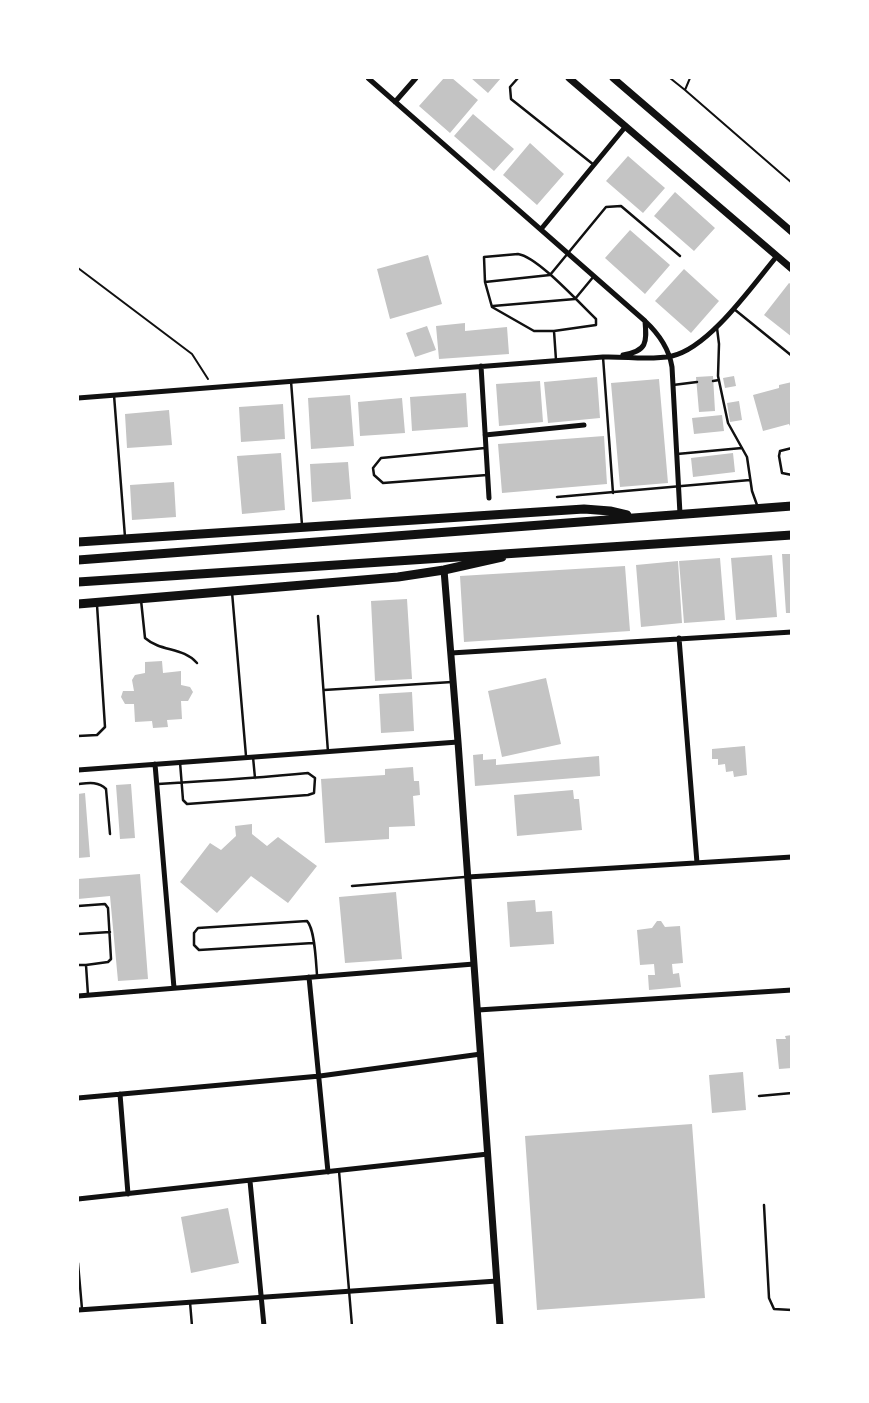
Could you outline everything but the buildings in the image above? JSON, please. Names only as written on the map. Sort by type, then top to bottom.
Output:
[{"type":"highway","points":[[78,560],[792,506]]},
{"type":"highway","points":[[78,542],[584,509],[610,510],[632,517]]},
{"type":"highway","points":[[78,582],[792,535]]},
{"type":"highway","points":[[78,604],[398,577],[444,570],[527,551]]},
{"type":"street","points":[[368,78],[542,228],[645,320],[660,337],[670,356],[680,514]]},
{"type":"street","points":[[395,102],[416,78]]},
{"type":"street","points":[[568,78],[792,269]]},
{"type":"street","points":[[613,78],[792,232]]},
{"type":"street","points":[[542,228],[626,126]]},
{"type":"street","points":[[617,356],[636,359],[670,356],[692,349],[717,327],[777,256]]},
{"type":"street","points":[[78,398],[212,386],[617,356],[636,353],[644,347],[646,340],[645,320]]},
{"type":"street","points":[[481,366],[489,498]]},
{"type":"street","points":[[485,435],[584,425]]},
{"type":"street","points":[[444,570],[500,1326]]},
{"type":"street","points":[[451,652],[792,632]]},
{"type":"street","points":[[679,638],[697,863]]},
{"type":"street","points":[[78,770],[458,742]]},
{"type":"street","points":[[155,764],[174,988]]},
{"type":"street","points":[[468,877],[792,857]]},
{"type":"street","points":[[78,996],[474,964]]},
{"type":"street","points":[[310,977],[328,1172]]},
{"type":"street","points":[[478,1010],[792,990]]},
{"type":"street","points":[[78,1098],[320,1076],[481,1054]]},
{"type":"street","points":[[120,1094],[128,1194]]},
{"type":"street","points":[[78,1199],[488,1154]]},
{"type":"street","points":[[250,1181],[264,1326]]},
{"type":"street","points":[[80,1310],[497,1281]]},
{"type":"lane","points":[[518,78],[510,87],[512,98],[594,165]]},
{"type":"lane","points":[[485,282],[550,274],[606,207],[615,205],[621,206],[680,256]]},
{"type":"lane","points":[[522,254],[550,274],[596,319],[596,325],[554,331],[534,331],[492,307],[485,282],[484,259],[487,256],[522,254]]},
{"type":"lane","points":[[492,307],[575,299],[594,275]]},
{"type":"lane","points":[[733,308],[792,356]]},
{"type":"lane","points":[[717,327],[719,380],[730,427],[747,457],[750,480],[758,509]]},
{"type":"lane","points":[[554,331],[556,360]]},
{"type":"lane","points":[[603,357],[613,493]]},
{"type":"lane","points":[[291,380],[302,526]]},
{"type":"lane","points":[[713,381],[719,380]]},
{"type":"lane","points":[[673,385],[697,382]]},
{"type":"lane","points":[[114,395],[125,538]]},
{"type":"lane","points":[[485,448],[381,458],[373,468],[374,475],[383,483],[487,475]]},
{"type":"lane","points":[[677,454],[742,448]]},
{"type":"lane","points":[[792,448],[780,451],[778,456],[782,473],[792,475]]},
{"type":"lane","points":[[557,497],[750,480]]},
{"type":"lane","points":[[232,591],[246,758]]},
{"type":"lane","points":[[141,599],[145,638],[161,647],[190,655],[197,663]]},
{"type":"lane","points":[[78,736],[97,735],[105,728],[96,602]]},
{"type":"lane","points":[[318,616],[328,752]]},
{"type":"lane","points":[[324,690],[453,682]]},
{"type":"lane","points":[[253,757],[254,778]]},
{"type":"lane","points":[[157,784],[182,783],[254,778],[308,773],[315,778],[315,790],[314,793],[308,795],[187,804],[183,800],[182,783],[180,762]]},
{"type":"lane","points":[[78,784],[94,783],[102,785],[106,790],[110,834]]},
{"type":"lane","points":[[352,886],[468,877]]},
{"type":"lane","points":[[78,906],[107,905],[111,959],[108,962],[78,965]]},
{"type":"lane","points":[[313,943],[199,950],[194,945],[194,933],[198,928],[299,920],[307,921],[311,925],[317,977]]},
{"type":"lane","points":[[78,934],[110,932]]},
{"type":"lane","points":[[86,964],[88,995]]},
{"type":"lane","points":[[759,1096],[792,1093]]},
{"type":"lane","points":[[339,1171],[352,1326]]},
{"type":"lane","points":[[764,1205],[769,1298],[774,1309],[792,1310]]},
{"type":"lane","points":[[78,1263],[80,1310]]},
{"type":"lane","points":[[190,1301],[192,1326]]},
{"type":"path","points":[[670,78],[792,183]]},
{"type":"path","points":[[685,90],[690,78]]},
{"type":"path","points":[[78,268],[192,354],[212,386]]}]
